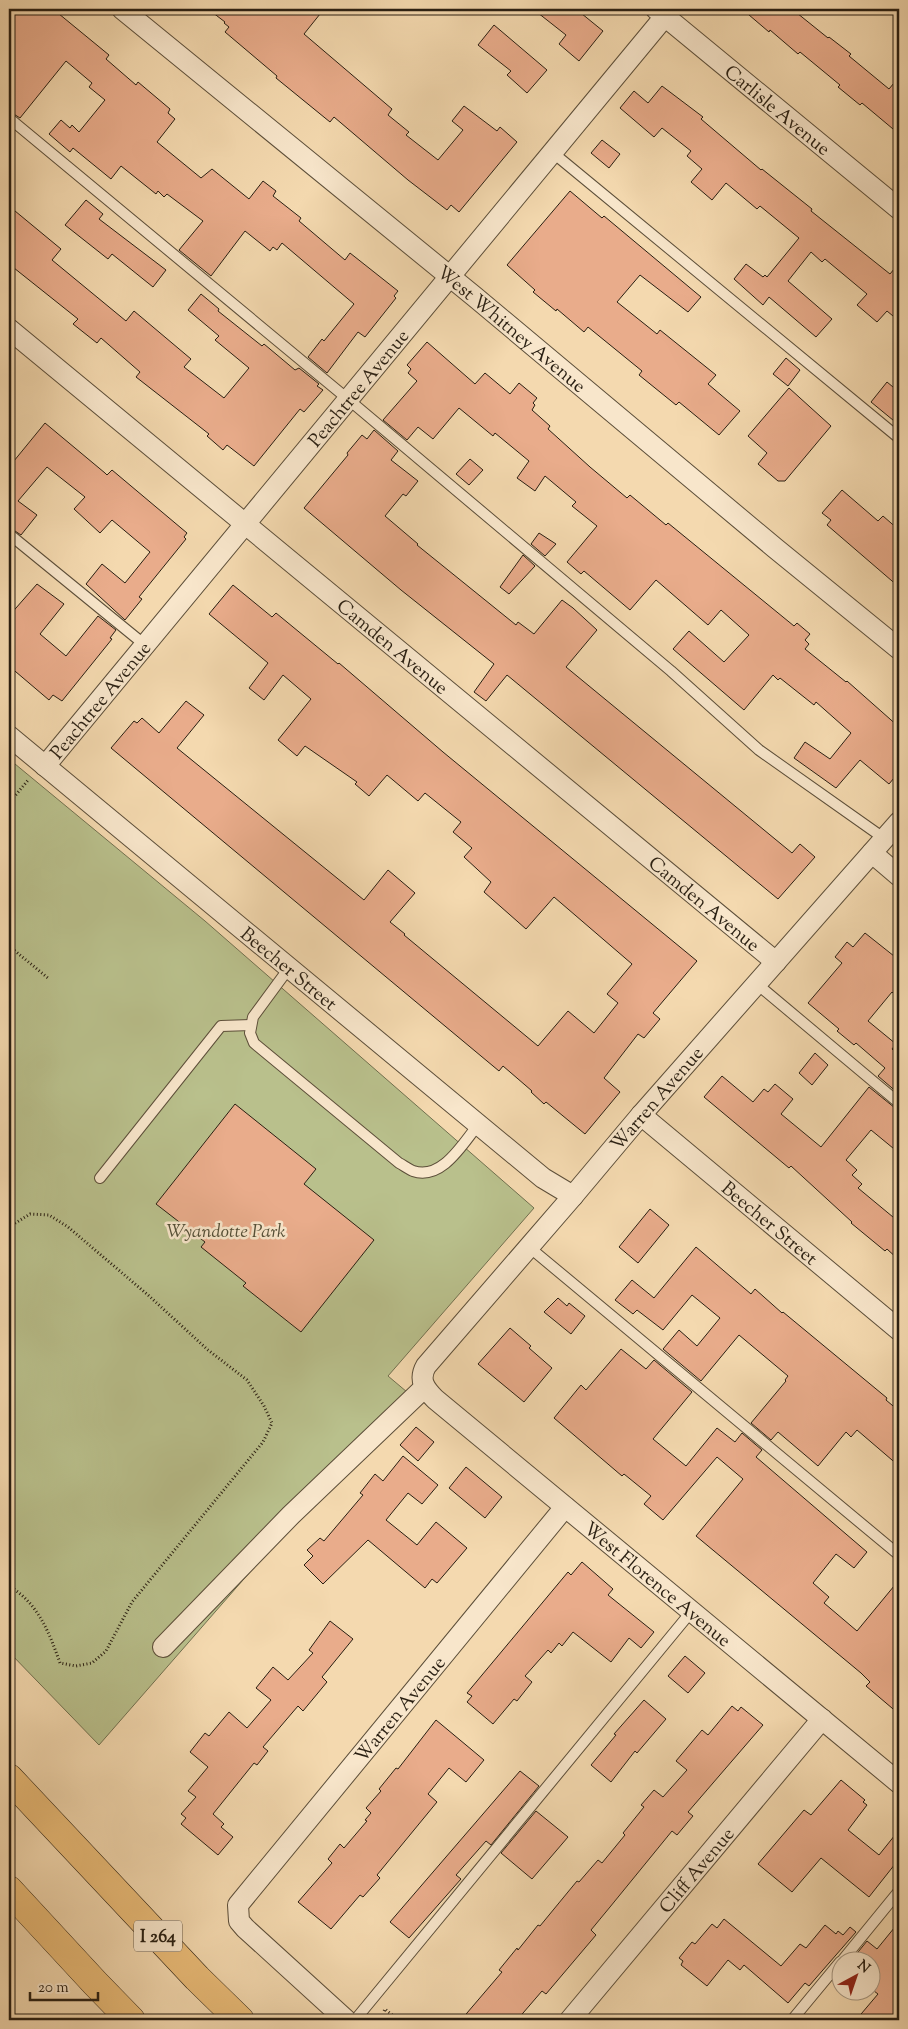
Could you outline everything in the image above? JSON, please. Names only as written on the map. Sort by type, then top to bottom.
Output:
[{"type":"highway","name":"I 264","points":[[9,1778],[197,1978],[240,2020]]},
{"type":"highway","points":[[9,1890],[94,1983],[132,2020]]},
{"type":"street","name":"West Whitney Avenue","points":[[122,9],[450,277],[899,649]]},
{"type":"street","name":"Peachtree Avenue","points":[[45,766],[450,277],[664,11]]},
{"type":"street","name":"Carlisle Avenue","points":[[664,11],[899,209]]},
{"type":"street","name":"Camden Avenue","points":[[9,329],[776,962]]},
{"type":"street","name":"Beecher Street","points":[[9,736],[478,1125],[543,1178],[573,1196]]},
{"type":"street","name":"Warren Avenue","points":[[163,1647],[423,1383],[422,1372],[426,1366],[641,1115],[899,822]]},
{"type":"street","points":[[878,846],[899,876]]},
{"type":"street","name":"Beecher Street","points":[[641,1115],[899,1330]]},
{"type":"street","name":"West Florence Avenue","points":[[423,1383],[435,1399],[899,1783]]},
{"type":"street","name":"Warren Avenue","points":[[346,2020],[245,1928],[239,1921],[238,1905],[565,1507]]},
{"type":"street","name":"Cliff Avenue","points":[[570,2020],[822,1719]]},
{"type":"lane","points":[[9,118],[349,400],[671,671],[759,750],[878,846]]},
{"type":"lane","points":[[552,152],[899,438]]},
{"type":"lane","points":[[9,534],[145,645]]},
{"type":"lane","points":[[289,968],[253,1017],[250,1033],[254,1043],[399,1163],[414,1171],[430,1172],[442,1167],[478,1125]]},
{"type":"lane","points":[[757,984],[899,1103]]},
{"type":"lane","points":[[100,1178],[222,1026],[251,1025]]},
{"type":"lane","points":[[528,1247],[899,1555]]},
{"type":"lane","points":[[355,2020],[691,1612]]},
{"type":"lane","points":[[849,1952],[899,1891]]},
{"type":"lane","points":[[792,2020],[830,1975]]},
{"type":"path","points":[[9,803],[24,784],[45,766]]},
{"type":"path","points":[[9,839],[14,851]]},
{"type":"path","points":[[9,948],[48,978]]},
{"type":"path","points":[[9,1227],[30,1214],[49,1215],[68,1227],[148,1295],[208,1350],[247,1380],[264,1406],[272,1423],[264,1442],[132,1602],[106,1651],[92,1663],[76,1666],[60,1663],[50,1634],[36,1608],[19,1592],[9,1586]]},
{"type":"path","points":[[382,2013],[385,2009],[398,2020]]},
{"type":"green space","name":"Wyandotte Park","points":[[9,759],[205,921],[534,1208],[388,1376],[407,1392],[99,1745],[9,1652]]},
{"type":"building","points":[[14,9],[53,9],[109,55],[106,59],[136,85],[138,82],[170,109],[168,113],[175,119],[157,142],[201,178],[212,169],[249,199],[263,181],[276,191],[273,196],[301,218],[299,221],[345,260],[350,253],[398,291],[394,296],[396,298],[365,337],[358,332],[327,373],[308,357],[322,339],[324,341],[354,304],[282,243],[277,250],[273,247],[270,251],[245,231],[211,276],[179,250],[203,221],[167,194],[164,197],[158,191],[156,194],[121,166],[111,179],[73,148],[70,152],[49,134],[61,120],[70,128],[72,125],[79,132],[105,100],[89,87],[92,83],[66,61],[20,118],[9,111],[9,15]]},
{"type":"building","points":[[208,9],[324,9],[304,34],[392,109],[388,115],[409,132],[406,135],[438,160],[463,130],[452,121],[464,106],[497,131],[500,127],[517,142],[459,212],[451,205],[447,210],[408,180],[334,117],[330,122],[276,78],[277,76],[225,32],[229,27]]},
{"type":"building","points":[[533,9],[576,9],[603,31],[579,61],[559,44],[566,35]]},
{"type":"building","points":[[742,9],[792,9],[851,54],[849,56],[889,89],[899,77],[899,134],[862,103],[860,105],[838,87],[840,85],[800,52],[798,54]]},
{"type":"building","points":[[494,25],[547,70],[527,93],[507,75],[511,71],[478,45]]},
{"type":"building","points":[[662,86],[703,117],[701,119],[761,170],[812,209],[811,211],[890,274],[899,263],[899,321],[887,311],[877,322],[857,305],[867,294],[825,259],[822,262],[811,252],[788,281],[832,319],[816,337],[769,297],[763,305],[734,279],[746,264],[763,277],[765,275],[767,277],[799,238],[760,206],[757,209],[726,183],[712,200],[691,182],[702,169],[687,156],[691,151],[662,128],[654,137],[620,108],[634,91],[648,103]]},
{"type":"building","points":[[602,140],[620,154],[609,168],[591,153]]},
{"type":"building","points":[[570,191],[602,218],[604,216],[701,297],[688,312],[640,275],[617,302],[657,334],[660,330],[716,375],[708,384],[740,411],[719,435],[679,402],[676,405],[639,375],[642,371],[588,327],[584,332],[557,309],[556,311],[533,292],[535,290],[507,265]]},
{"type":"building","points":[[86,200],[103,214],[99,219],[166,270],[153,287],[112,254],[108,259],[65,225]]},
{"type":"building","points":[[9,206],[61,249],[52,260],[126,321],[134,311],[191,359],[184,367],[224,398],[249,368],[215,340],[219,336],[188,310],[201,294],[219,309],[218,311],[262,346],[264,344],[295,370],[299,368],[319,384],[317,386],[323,390],[304,412],[300,409],[254,466],[227,445],[223,450],[207,436],[209,434],[136,377],[140,372],[101,338],[97,343],[73,324],[78,319],[9,264]]},
{"type":"building","points":[[427,342],[475,384],[485,373],[510,394],[519,383],[537,398],[533,403],[535,405],[532,410],[550,426],[548,429],[590,467],[627,498],[630,495],[666,525],[668,523],[794,626],[797,623],[810,634],[805,640],[809,644],[805,649],[847,681],[899,727],[899,772],[889,784],[860,760],[836,788],[794,758],[805,742],[830,759],[851,733],[816,702],[814,705],[780,678],[778,680],[773,675],[744,710],[673,649],[689,631],[724,662],[749,635],[721,610],[708,625],[656,580],[630,610],[584,571],[581,574],[567,562],[597,526],[572,506],[576,502],[545,476],[535,491],[517,478],[529,461],[495,433],[493,436],[459,408],[433,439],[418,427],[407,440],[383,420],[417,381],[408,373],[411,369],[407,365]]},
{"type":"building","points":[[786,358],[800,370],[788,386],[773,374]]},
{"type":"building","points":[[887,382],[899,392],[899,425],[871,402]]},
{"type":"building","points":[[789,388],[831,426],[785,481],[778,481],[758,464],[767,453],[748,436]]},
{"type":"building","points":[[45,423],[107,475],[112,470],[187,533],[184,537],[186,539],[139,597],[142,599],[125,620],[86,584],[102,564],[125,583],[150,552],[112,520],[100,533],[74,509],[85,497],[47,467],[18,501],[37,515],[21,535],[9,527],[9,467]]},
{"type":"building","points":[[374,430],[398,451],[391,460],[418,481],[406,496],[403,494],[385,516],[417,545],[516,625],[518,622],[534,634],[562,600],[573,608],[597,630],[566,667],[792,853],[800,844],[815,857],[778,899],[507,675],[486,701],[474,692],[494,664],[401,590],[304,508],[362,435],[367,439]]},
{"type":"building","points":[[470,459],[483,470],[469,485],[456,474]]},
{"type":"building","points":[[842,490],[878,521],[883,516],[899,530],[899,587],[827,525],[831,520],[822,513]]},
{"type":"building","points":[[539,533],[556,544],[545,556],[531,544]]},
{"type":"building","points":[[523,555],[535,566],[509,594],[500,587]]},
{"type":"building","points":[[37,584],[64,604],[40,634],[66,656],[98,616],[116,630],[110,638],[112,639],[62,701],[53,695],[49,700],[9,666],[9,616]]},
{"type":"building","points":[[233,585],[272,617],[276,613],[339,663],[443,752],[697,961],[653,1013],[660,1019],[644,1038],[638,1034],[604,1078],[620,1092],[585,1134],[546,1102],[544,1104],[503,1066],[499,1071],[111,748],[134,721],[137,723],[142,718],[159,733],[186,701],[204,715],[177,748],[364,900],[388,870],[415,893],[390,922],[538,1046],[568,1011],[594,1033],[618,1003],[607,994],[632,964],[554,897],[526,929],[484,892],[491,882],[464,857],[472,848],[453,832],[461,822],[425,793],[418,801],[387,775],[369,796],[355,784],[357,782],[305,746],[297,756],[278,740],[311,699],[283,675],[264,700],[249,688],[268,663],[209,614]]},
{"type":"building","points":[[865,933],[899,960],[899,999],[892,992],[868,1021],[896,1044],[892,1049],[897,1054],[899,1051],[899,1094],[878,1076],[885,1068],[856,1043],[854,1045],[837,1031],[839,1029],[808,1003],[842,963],[835,957],[847,942],[853,947]]},
{"type":"building","points":[[815,1053],[828,1065],[812,1085],[799,1073]]},
{"type":"building","points":[[722,1076],[753,1102],[764,1089],[768,1092],[775,1084],[793,1099],[781,1114],[821,1147],[869,1087],[899,1110],[899,1153],[871,1130],[846,1160],[857,1170],[852,1175],[862,1184],[858,1188],[899,1222],[899,1260],[851,1223],[791,1166],[789,1168],[704,1097]]},
{"type":"building","points":[[235,1104],[316,1169],[304,1184],[374,1240],[301,1332],[243,1286],[246,1283],[201,1247],[205,1242],[156,1204]]},
{"type":"building","points":[[650,1209],[669,1225],[638,1263],[619,1247]]},
{"type":"building","points":[[696,1247],[751,1294],[755,1289],[887,1398],[886,1400],[899,1411],[899,1466],[857,1430],[851,1437],[846,1432],[818,1466],[778,1432],[771,1440],[751,1423],[786,1381],[788,1376],[739,1335],[701,1381],[663,1349],[679,1330],[697,1346],[720,1318],[692,1295],[663,1330],[637,1310],[633,1314],[615,1300],[632,1280],[654,1298]]},
{"type":"building","points":[[558,1298],[567,1306],[569,1303],[585,1316],[571,1334],[544,1312]]},
{"type":"building","points":[[510,1328],[552,1368],[524,1402],[478,1364]]},
{"type":"building","points":[[621,1349],[646,1369],[654,1360],[692,1392],[653,1439],[686,1466],[717,1428],[735,1442],[742,1433],[762,1450],[756,1457],[867,1552],[854,1568],[836,1554],[813,1583],[829,1597],[824,1603],[857,1631],[899,1580],[899,1714],[866,1686],[870,1682],[861,1673],[696,1536],[743,1479],[717,1457],[663,1520],[644,1504],[651,1496],[624,1474],[622,1476],[554,1418],[581,1385],[586,1390]]},
{"type":"building","points":[[416,1427],[434,1442],[418,1461],[400,1445]]},
{"type":"building","points":[[403,1456],[438,1485],[422,1504],[408,1493],[386,1520],[417,1545],[436,1522],[467,1548],[437,1583],[432,1579],[425,1588],[368,1540],[323,1584],[304,1565],[313,1556],[307,1550],[320,1538],[324,1541],[363,1495],[360,1493],[375,1474],[383,1481]]},
{"type":"building","points":[[466,1467],[502,1497],[485,1518],[449,1488]]},
{"type":"building","points":[[582,1562],[613,1589],[608,1595],[654,1632],[641,1648],[629,1638],[611,1662],[573,1632],[562,1646],[559,1643],[551,1653],[548,1650],[525,1676],[532,1682],[517,1701],[514,1699],[493,1724],[467,1702],[472,1696],[467,1693],[568,1572],[571,1575]]},
{"type":"building","points":[[330,1621],[353,1639],[322,1677],[327,1682],[303,1711],[298,1706],[263,1747],[268,1751],[257,1765],[254,1763],[213,1814],[224,1824],[221,1827],[233,1837],[218,1855],[181,1824],[186,1818],[181,1814],[196,1797],[188,1791],[208,1767],[190,1752],[205,1733],[209,1736],[229,1712],[247,1728],[271,1700],[256,1688],[273,1667],[288,1680],[313,1653],[309,1650]]},
{"type":"building","points":[[685,1656],[705,1673],[688,1693],[668,1676]]},
{"type":"building","points":[[644,1700],[666,1719],[637,1753],[635,1751],[611,1782],[591,1765],[616,1735],[614,1734]]},
{"type":"building","points":[[732,1706],[738,1711],[741,1707],[763,1725],[688,1812],[693,1816],[677,1835],[672,1831],[591,1930],[596,1935],[546,1994],[542,1991],[517,2020],[461,2020],[502,1972],[499,1970],[517,1948],[518,1950],[538,1925],[540,1926],[577,1881],[579,1882],[598,1860],[602,1863],[625,1835],[623,1833],[644,1807],[641,1805],[654,1790],[663,1797],[687,1770],[676,1761],[702,1730],[708,1735]]},
{"type":"building","points":[[436,1720],[484,1760],[466,1782],[449,1768],[428,1794],[437,1802],[377,1875],[380,1878],[363,1897],[360,1895],[331,1929],[298,1902],[332,1863],[328,1859],[340,1844],[344,1848],[367,1821],[365,1820],[371,1813],[366,1808],[381,1791],[379,1789],[396,1768],[398,1769]]},
{"type":"building","points":[[520,1771],[539,1786],[491,1845],[486,1841],[456,1875],[461,1879],[409,1938],[390,1922]]},
{"type":"building","points":[[841,1780],[865,1800],[863,1802],[867,1805],[848,1830],[879,1855],[899,1830],[899,1859],[869,1897],[821,1858],[792,1892],[758,1864],[804,1810],[811,1815]]},
{"type":"building","points":[[536,1811],[568,1837],[532,1879],[501,1853]]},
{"type":"building","points":[[724,1919],[781,1966],[800,1944],[806,1948],[825,1925],[836,1934],[838,1931],[843,1935],[850,1927],[856,1932],[839,1952],[830,1952],[830,1962],[809,1986],[805,1983],[788,2003],[744,1965],[740,1970],[728,1960],[707,1986],[681,1965],[683,1961],[679,1958],[692,1942],[695,1944],[712,1924],[717,1928]]},
{"type":"building","points":[[899,1922],[899,2020],[856,2020],[871,2002],[880,2002],[880,1952],[858,1952],[867,1941],[877,1949]]}]
